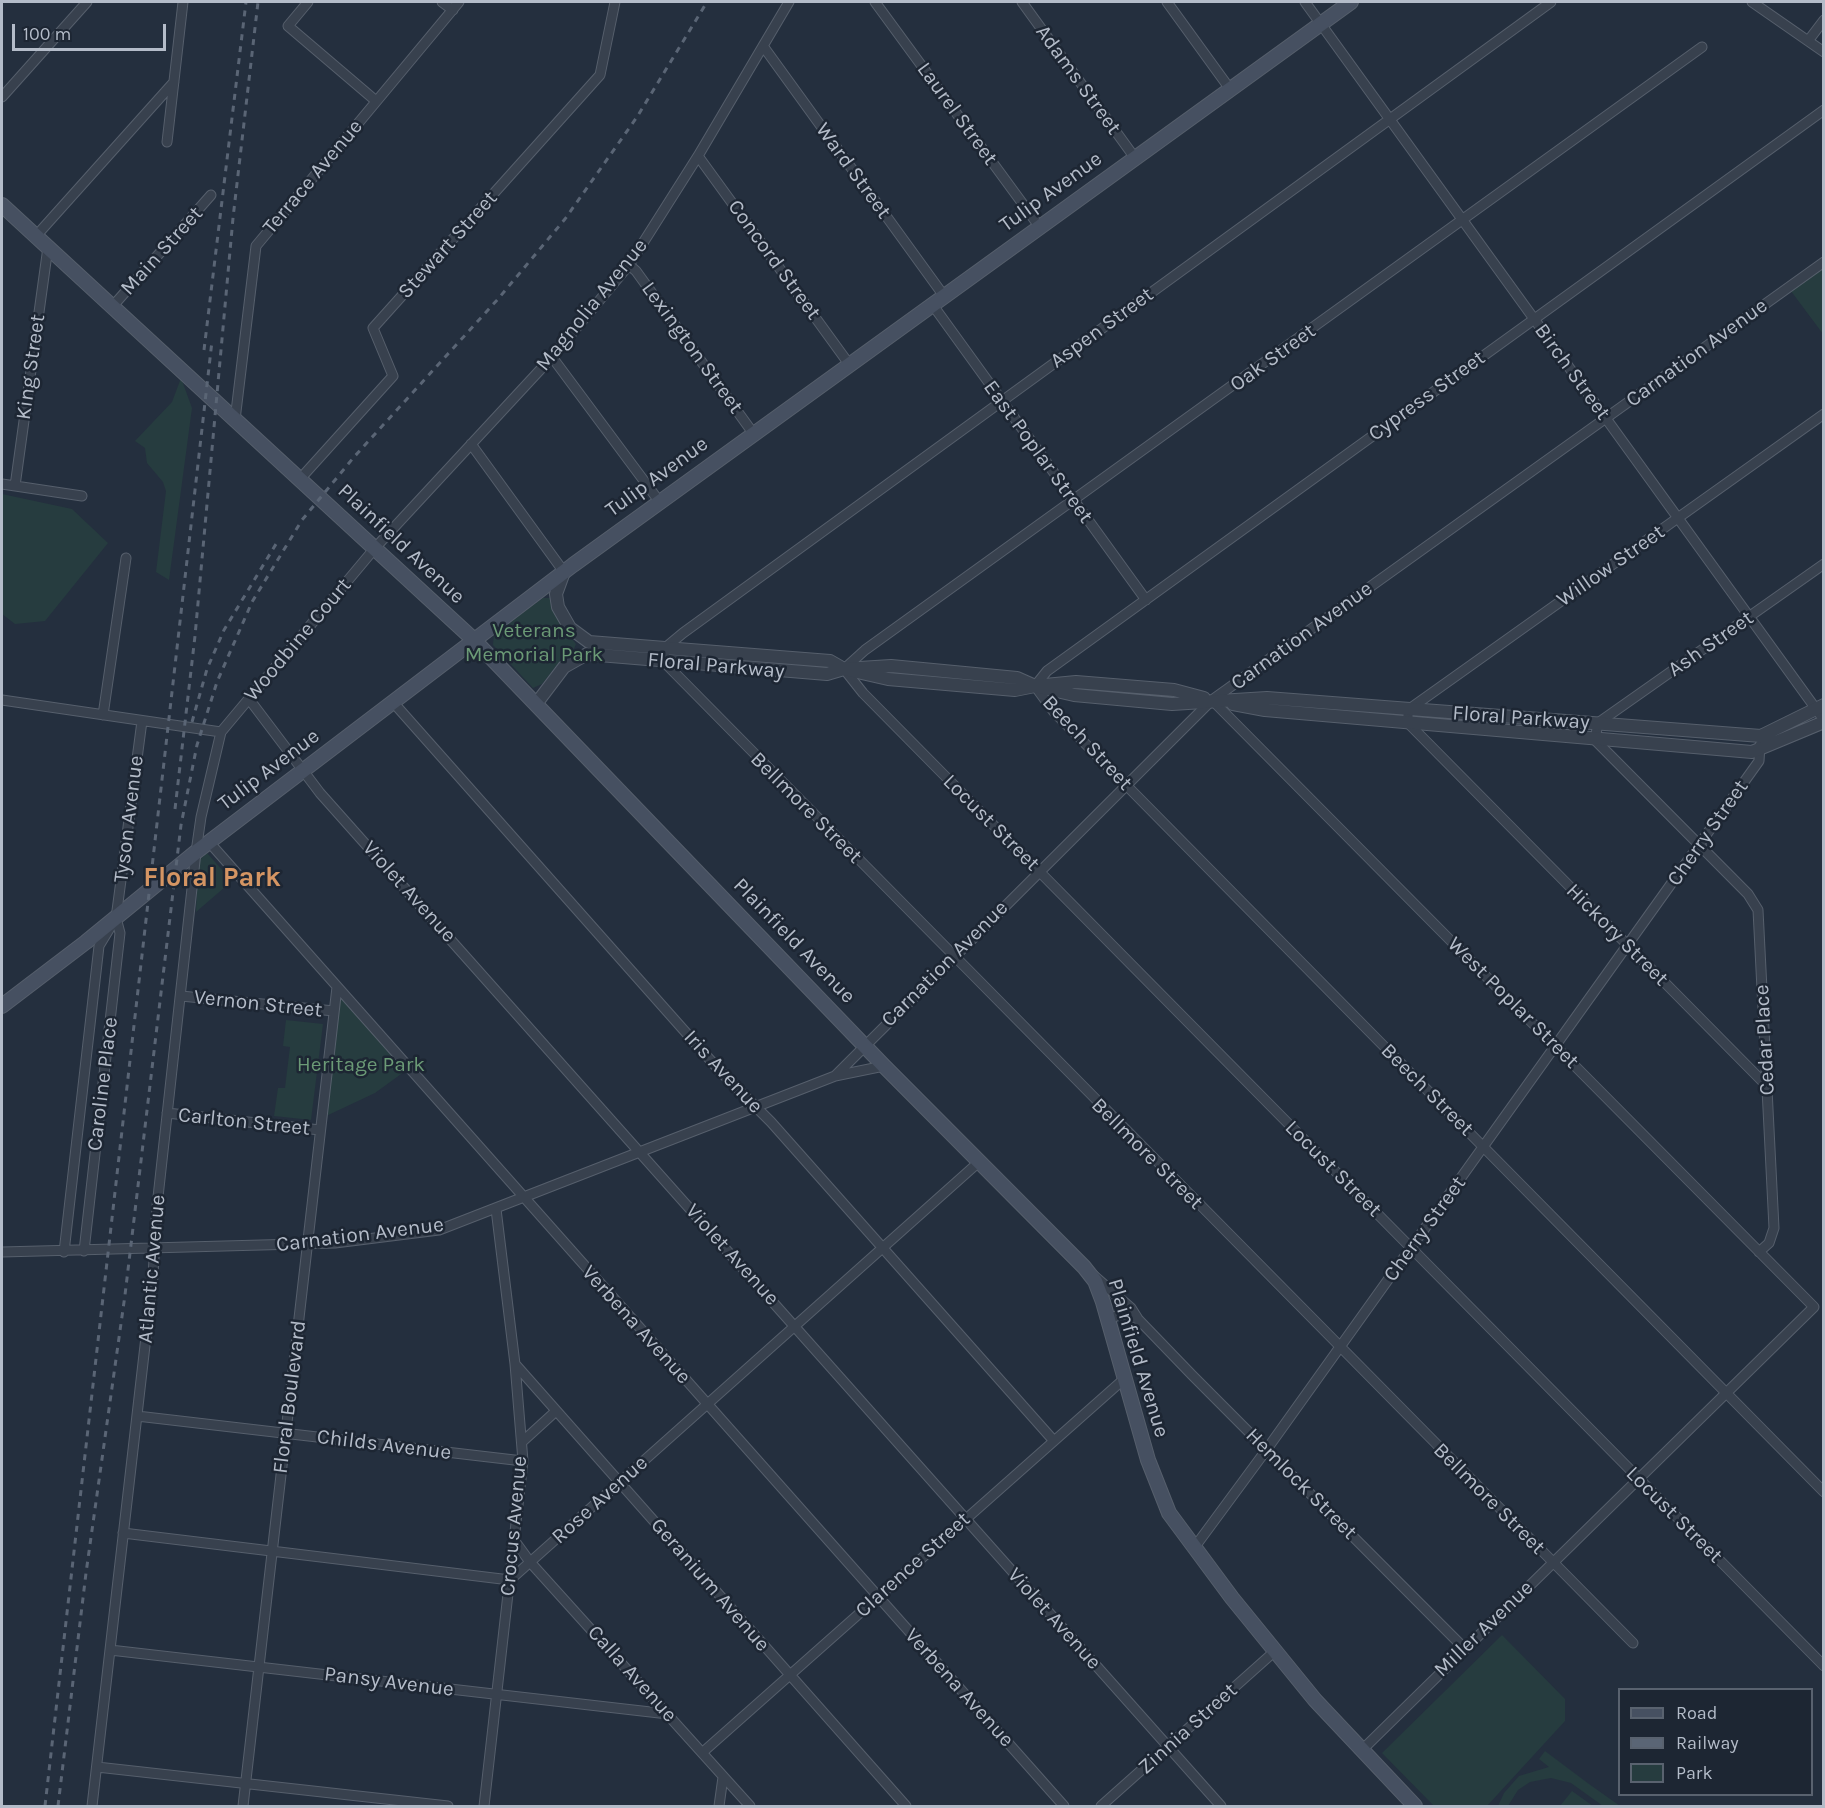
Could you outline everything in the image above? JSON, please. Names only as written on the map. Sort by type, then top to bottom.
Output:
[{"type":"main road","name":"Tulip Avenue","points":[[2,1006],[392,701],[659,501],[1351,2]]},
{"type":"main road","name":"Plainfield Avenue","points":[[2,205],[474,640],[884,1066],[1084,1268],[1100,1291],[1124,1379],[1161,1498],[1194,1548],[1275,1651],[1362,1751],[1415,1806]]},
{"type":"street","points":[[2,98],[87,2]]},
{"type":"street","points":[[167,142],[183,2]]},
{"type":"street","points":[[308,2],[288,26],[376,101]]},
{"type":"street","points":[[442,2],[453,10]]},
{"type":"street","name":"Terrace Avenue","points":[[235,420],[256,246],[459,2]]},
{"type":"street","name":"Stewart Street","points":[[300,479],[393,376],[373,328],[600,75],[615,2]]},
{"type":"street","name":"Magnolia Avenue","points":[[375,548],[552,357],[629,266],[698,156],[789,2]]},
{"type":"street","name":"Laurel Street","points":[[875,2],[1039,226]]},
{"type":"street","name":"Adams Street","points":[[1022,2],[1135,158]]},
{"type":"street","points":[[1167,2],[1230,89]]},
{"type":"street","name":"Birch Street","points":[[1305,2],[1749,617],[1822,714]]},
{"type":"street","name":"Aspen Street","points":[[665,648],[1551,2]]},
{"type":"street","points":[[1752,2],[1824,52]]},
{"type":"street","points":[[1808,41],[1824,20]]},
{"type":"street","name":"Ward Street","points":[[763,46],[938,300]]},
{"type":"street","name":"Oak Street","points":[[844,669],[865,650],[1702,47]]},
{"type":"street","points":[[36,236],[174,82]]},
{"type":"street","name":"Cypress Street","points":[[1035,686],[1047,671],[1824,110]]},
{"type":"street","name":"Concord Street","points":[[698,156],[849,364]]},
{"type":"street","name":"Main Street","points":[[112,307],[211,195]]},
{"type":"street","name":"King Street","points":[[15,486],[48,247]]},
{"type":"street","name":"Carnation Avenue","points":[[835,1076],[1212,700],[1824,262]]},
{"type":"street","name":"Lexington Street","points":[[629,266],[636,271],[753,433]]},
{"type":"street","name":"East Poplar Street","points":[[938,300],[1000,402],[1146,600]]},
{"type":"street","points":[[552,357],[659,501]]},
{"type":"street","name":"Willow Street","points":[[1408,716],[1824,414]]},
{"type":"street","points":[[471,444],[564,572],[556,594],[558,607],[570,628],[588,648],[564,667],[536,704]]},
{"type":"street","points":[[2,484],[82,496]]},
{"type":"street","name":"Woodbine Court","points":[[221,732],[375,548]]},
{"type":"street","points":[[103,715],[126,558]]},
{"type":"street","name":"Ash Street","points":[[1598,723],[1824,564]]},
{"type":"street","name":"Floral Parkway","points":[[588,648],[665,648],[830,661],[844,669],[888,680],[1015,690],[1076,682],[1122,685],[1174,690],[1265,710],[1325,710],[1408,716],[1519,717],[1761,736],[1822,714]]},
{"type":"street","name":"Floral Parkway","points":[[588,648],[664,662],[827,674],[844,669],[891,666],[1017,678],[1035,686],[1074,695],[1172,704],[1212,700]]},
{"type":"street","points":[[664,662],[665,648]]},
{"type":"street","points":[[763,670],[764,656]]},
{"type":"street","name":"Bellmore Street","points":[[664,662],[1633,1643]]},
{"type":"street","name":"Locust Street","points":[[844,669],[863,693],[1824,1666]]},
{"type":"street","points":[[953,685],[954,672]]},
{"type":"street","points":[[1120,699],[1122,685]]},
{"type":"street","name":"Beech Street","points":[[1035,686],[1054,712],[1125,785],[1824,1492]]},
{"type":"street","name":"Violet Avenue","points":[[249,699],[320,793],[1221,1806]]},
{"type":"street","points":[[2,700],[221,732]]},
{"type":"street","name":"West Poplar Street","points":[[1212,700],[1814,1307]]},
{"type":"street","name":"Iris Avenue","points":[[392,701],[1054,1441]]},
{"type":"street","name":"Floral Parkway","points":[[1408,716],[1518,732],[1752,752],[1760,755],[1822,714]]},
{"type":"street","name":"Floral Parkway","points":[[1408,716],[1468,783]]},
{"type":"street","points":[[1518,732],[1519,717]]},
{"type":"street","name":"Tyson Avenue","points":[[116,918],[142,721]]},
{"type":"street","points":[[1595,740],[1598,723]]},
{"type":"street","name":"Atlantic Avenue","points":[[92,1806],[137,1416],[196,852],[201,817],[221,732]]},
{"type":"street","points":[[1760,755],[1761,736]]},
{"type":"street","name":"Cedar Place","points":[[1595,740],[1748,894],[1758,910],[1774,1228],[1769,1243],[1759,1252]]},
{"type":"street","name":"Cherry Street","points":[[1194,1548],[1556,1047],[1700,845],[1760,755]]},
{"type":"street","name":"Hickory Street","points":[[1468,783],[1767,1086]]},
{"type":"street","name":"Verbena Avenue","points":[[209,842],[1064,1806]]},
{"type":"street","points":[[64,1251],[99,946],[116,918]]},
{"type":"street","name":"Caroline Place","points":[[84,1251],[120,933],[116,918]]},
{"type":"street","name":"Floral Boulevard","points":[[243,1806],[337,987]]},
{"type":"street","name":"Vernon Street","points":[[181,996],[334,1011]]},
{"type":"street","name":"Carnation Avenue","points":[[2,1252],[154,1250],[308,1244],[439,1230],[524,1199],[835,1076],[884,1066]]},
{"type":"street","name":"Carlton Street","points":[[168,1113],[321,1130]]},
{"type":"street","name":"Rose Avenue","points":[[510,1580],[980,1161]]},
{"type":"street","name":"Crocus Avenue","points":[[484,1806],[523,1461],[515,1364],[496,1209]]},
{"type":"street","name":"Hemlock Street","points":[[1084,1268],[1109,1285],[1138,1319],[1464,1648]]},
{"type":"street","name":"Miller Avenue","points":[[1362,1751],[1464,1648],[1814,1307]]},
{"type":"street","points":[[1108,1319],[1122,1314],[1138,1319]]},
{"type":"street","name":"Geranium Avenue","points":[[515,1364],[906,1806]]},
{"type":"street","name":"Clarence Street","points":[[703,1752],[1124,1379]]},
{"type":"street","points":[[522,1442],[556,1411]]},
{"type":"street","name":"Childs Avenue","points":[[137,1416],[523,1461]]},
{"type":"street","points":[[123,1533],[510,1580]]},
{"type":"street","name":"Calla Avenue","points":[[514,1540],[530,1562],[750,1806]]},
{"type":"street","name":"Pansy Avenue","points":[[110,1650],[668,1714]]},
{"type":"street","name":"Zinnia Street","points":[[1101,1806],[1275,1651]]},
{"type":"street","points":[[97,1767],[448,1806]]},
{"type":"street","points":[[719,1806],[723,1777]]},
{"type":"green space","points":[[1823,261],[1823,334],[1788,287]]},
{"type":"green space","points":[[181,378],[192,408],[169,580],[156,572],[166,491],[163,482],[147,463],[145,448],[135,441],[172,402]]},
{"type":"green space","points":[[2,494],[72,509],[108,543],[45,621],[15,624],[2,614]]},
{"type":"green space","name":"Veterans Memorial Park","points":[[543,598],[550,598],[560,625],[576,644],[573,651],[556,666],[542,684],[533,688],[493,645],[494,634]]},
{"type":"green space","points":[[207,853],[232,881],[196,912],[198,861]]},
{"type":"green space","name":"Heritage Park","points":[[338,991],[408,1069],[375,1093],[324,1117]]},
{"type":"green space","points":[[286,1020],[323,1024],[311,1120],[274,1116],[278,1088],[285,1088],[290,1047],[283,1046]]},
{"type":"green space","points":[[1502,1635],[1565,1699],[1565,1721],[1487,1806],[1434,1806],[1382,1753]]},
{"type":"green space","points":[[1545,1751],[1620,1806],[1603,1806],[1571,1783],[1551,1778],[1530,1782],[1518,1790],[1508,1806],[1498,1806],[1504,1793],[1519,1776],[1549,1767],[1539,1759]]},
{"type":"green space","points":[[1572,1791],[1593,1806],[1560,1806]]},
{"type":"railway","points":[[204,350],[246,2]]},
{"type":"railway","points":[[175,809],[195,636],[233,218],[258,2]]},
{"type":"railway","points":[[58,1806],[86,1573],[125,1295],[181,825],[197,745],[217,682],[252,602],[302,520],[354,457],[498,299],[565,219],[637,117],[707,2]]},
{"type":"railway","points":[[45,1806],[212,341]]},
{"type":"railway","points":[[192,722],[207,669],[224,630],[276,544]]},
{"type":"district","name":"Floral Park","points":[[212,878]]}]
